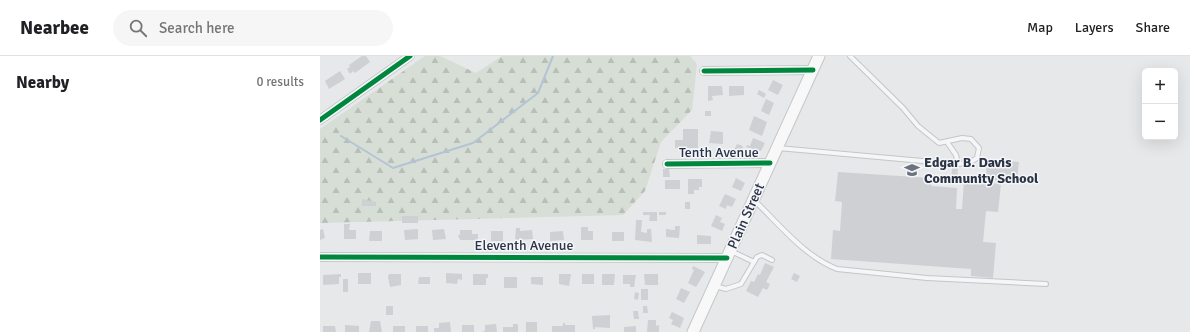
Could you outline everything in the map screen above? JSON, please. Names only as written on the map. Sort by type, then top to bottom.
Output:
[{"type":"main road","name":"Plain Street","points":[[693,332],[820,56]]},
{"type":"street","points":[[320,120],[410,56]]},
{"type":"street","points":[[704,71],[813,70]]},
{"type":"street","name":"Tenth Avenue","points":[[667,164],[770,163]]},
{"type":"street","name":"Eleventh Avenue","points":[[320,257],[729,254]]},
{"type":"lane","points":[[777,148],[958,164],[969,164],[975,161],[979,152],[978,145],[968,138],[947,142],[937,142],[918,126],[903,108],[850,56]]},
{"type":"lane","points":[[947,142],[956,155],[958,164]]},
{"type":"lane","points":[[754,200],[802,247],[824,264],[837,269],[927,278],[1046,284]]},
{"type":"lane","points":[[729,254],[754,262]]},
{"type":"lane","points":[[714,286],[726,289],[741,284],[757,256],[760,255],[772,260]]},
{"type":"green space","points":[[425,56],[440,56],[476,73],[502,56],[690,56],[697,64],[692,110],[661,142],[645,191],[623,215],[320,223],[320,129]]},
{"type":"building","points":[[362,56],[366,56],[370,62],[355,73],[353,71],[350,74],[347,69],[350,67],[349,65]]},
{"type":"building","points":[[340,71],[345,79],[329,89],[325,81]]},
{"type":"building","points":[[773,80],[783,85],[778,95],[768,90]]},
{"type":"building","points":[[708,86],[722,86],[723,95],[712,96],[713,100],[708,101]]},
{"type":"building","points":[[729,86],[744,86],[744,95],[729,96]]},
{"type":"building","points":[[759,90],[766,94],[764,98],[757,94]]},
{"type":"building","points":[[766,99],[774,103],[769,115],[761,111]]},
{"type":"building","points":[[705,111],[711,111],[711,116],[705,116]]},
{"type":"building","points":[[754,116],[767,122],[762,136],[749,130]]},
{"type":"building","points":[[683,129],[698,129],[698,148],[675,148],[675,140],[683,140]]},
{"type":"building","points":[[711,131],[723,132],[723,144],[709,143]]},
{"type":"building","points":[[753,138],[765,143],[761,151],[746,147],[747,145],[750,146]]},
{"type":"building","points":[[737,144],[743,146],[741,153],[734,150]]},
{"type":"building","points":[[987,159],[1019,162],[1017,179],[1005,178],[1005,173],[1000,173],[1000,181],[981,179],[981,182],[1001,184],[998,212],[986,211],[983,242],[996,243],[993,278],[971,276],[971,269],[831,259],[833,230],[840,231],[842,202],[835,201],[838,172],[931,178],[931,186],[957,188],[956,209],[962,209],[964,181],[978,182],[979,175],[986,175]]},
{"type":"building","points":[[952,168],[958,168],[957,182],[951,181]]},
{"type":"building","points":[[663,169],[669,169],[670,177],[663,177]]},
{"type":"building","points":[[736,178],[745,183],[741,191],[732,187]]},
{"type":"building","points":[[688,179],[702,179],[702,187],[699,187],[699,190],[694,190],[694,194],[688,194]]},
{"type":"building","points":[[665,180],[680,180],[680,189],[665,189]]},
{"type":"building","points":[[725,194],[736,199],[732,207],[727,205],[726,209],[719,206]]},
{"type":"building","points":[[362,199],[376,202],[376,206],[362,206]]},
{"type":"building","points":[[685,202],[690,202],[690,209],[685,209]]},
{"type":"building","points":[[643,212],[657,212],[657,221],[649,221],[650,215],[643,215]]},
{"type":"building","points":[[659,212],[666,212],[666,215],[659,215]]},
{"type":"building","points":[[716,215],[722,218],[720,222],[725,224],[722,231],[711,226]]},
{"type":"building","points":[[402,216],[418,216],[418,223],[402,223]]},
{"type":"building","points":[[636,220],[642,220],[641,232],[647,233],[647,229],[651,229],[652,242],[635,240]]},
{"type":"building","points":[[344,224],[350,224],[349,230],[356,230],[356,239],[344,239]]},
{"type":"building","points":[[675,226],[680,226],[679,238],[666,237],[666,229],[675,230]]},
{"type":"building","points":[[581,227],[588,227],[588,231],[593,231],[593,240],[581,240]]},
{"type":"building","points":[[516,228],[520,228],[520,231],[532,230],[533,239],[515,240]]},
{"type":"building","points":[[323,229],[325,238],[320,240],[320,230]]},
{"type":"building","points":[[418,229],[418,239],[405,240],[404,230]]},
{"type":"building","points":[[444,229],[446,239],[433,240],[432,230]]},
{"type":"building","points":[[460,230],[472,230],[472,234],[478,234],[478,240],[460,240],[458,235],[460,235]]},
{"type":"building","points":[[370,231],[382,231],[382,241],[369,241]]},
{"type":"building","points":[[491,231],[503,231],[503,241],[491,241]]},
{"type":"building","points":[[563,231],[564,240],[550,241],[550,232]]},
{"type":"building","points":[[612,232],[624,232],[624,241],[612,241]]},
{"type":"building","points":[[697,235],[711,236],[711,244],[697,244]]},
{"type":"building","points":[[765,263],[774,267],[766,282],[770,284],[767,290],[763,288],[758,297],[746,291],[751,281],[754,282],[758,274],[760,275]]},
{"type":"building","points":[[693,266],[705,272],[696,287],[688,283],[694,270],[692,269]]},
{"type":"building","points":[[358,273],[371,273],[371,284],[358,284]]},
{"type":"building","points":[[446,273],[462,274],[462,280],[458,279],[457,284],[446,283]]},
{"type":"building","points":[[794,273],[800,276],[797,282],[791,279]]},
{"type":"building","points":[[341,274],[341,277],[339,277],[339,284],[323,285],[323,275]]},
{"type":"building","points":[[389,274],[401,274],[401,285],[390,287],[388,277]]},
{"type":"building","points":[[473,274],[488,274],[488,278],[486,278],[486,285],[473,285]]},
{"type":"building","points":[[559,274],[571,274],[569,286],[559,284]]},
{"type":"building","points":[[582,274],[594,274],[594,284],[582,284]]},
{"type":"building","points":[[602,274],[615,274],[614,285],[602,285]]},
{"type":"building","points":[[644,274],[658,274],[658,285],[645,285]]},
{"type":"building","points":[[623,275],[636,275],[634,287],[630,287],[630,284],[623,284]]},
{"type":"building","points":[[419,277],[430,277],[430,284],[418,284]]},
{"type":"building","points":[[504,277],[517,277],[517,288],[504,288]]},
{"type":"building","points":[[531,277],[543,277],[543,285],[531,284]]},
{"type":"building","points":[[343,279],[348,279],[348,292],[343,292]]},
{"type":"building","points":[[681,288],[690,292],[684,303],[676,299]]},
{"type":"building","points":[[641,289],[648,289],[648,300],[641,300]]},
{"type":"building","points":[[635,292],[639,293],[638,300],[634,299]]},
{"type":"building","points":[[386,306],[393,306],[393,315],[386,315]]},
{"type":"building","points":[[643,306],[647,306],[648,313],[643,313]]},
{"type":"building","points":[[633,311],[638,311],[639,319],[634,319]]},
{"type":"building","points":[[672,312],[684,318],[680,328],[671,324],[673,320],[669,318]]},
{"type":"building","points":[[610,315],[610,328],[595,327],[595,329],[593,329],[592,316]]},
{"type":"building","points":[[648,320],[656,320],[656,326],[659,325],[659,332],[647,332]]},
{"type":"building","points":[[371,321],[380,321],[382,332],[369,332]]},
{"type":"building","points":[[450,322],[451,332],[434,332],[434,328],[439,328],[439,323]]},
{"type":"building","points":[[526,322],[537,322],[537,332],[526,332]]},
{"type":"building","points":[[563,323],[565,323],[565,325],[575,325],[575,332],[552,332],[552,326],[563,326]]},
{"type":"building","points":[[496,324],[497,332],[481,332],[485,331],[485,325]]},
{"type":"building","points":[[513,324],[518,324],[518,332],[503,332],[503,327],[513,327]]},
{"type":"building","points":[[345,325],[359,326],[359,332],[345,332]]},
{"type":"building","points":[[462,325],[474,325],[474,332],[462,332]]},
{"type":"building","points":[[323,326],[335,326],[336,332],[323,332]]},
{"type":"building","points":[[393,326],[405,326],[405,332],[393,332]]},
{"type":"building","points":[[416,326],[428,326],[428,332],[416,332]]},
{"type":"building","points":[[636,326],[636,332],[624,332],[624,327]]},
{"type":"waterway","points":[[341,136],[393,168],[473,143],[538,93],[553,56]]},
{"type":"cycle path","points":[[320,120],[410,56]]},
{"type":"cycle path","points":[[704,71],[813,70]]},
{"type":"cycle path","points":[[667,164],[770,163]]},
{"type":"cycle path","points":[[320,257],[727,258]]},
{"type":"place","name":"Edgar B. Davis Community School","points":[[912,170]]}]
